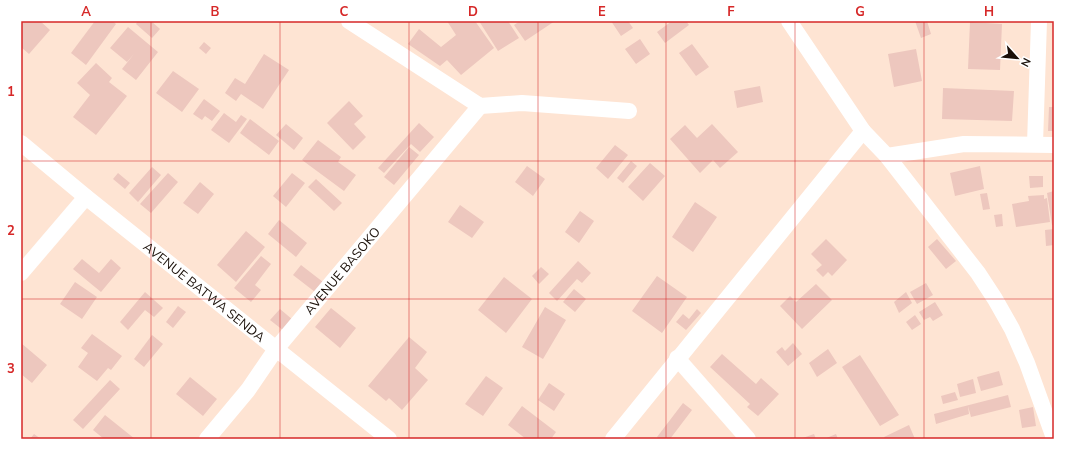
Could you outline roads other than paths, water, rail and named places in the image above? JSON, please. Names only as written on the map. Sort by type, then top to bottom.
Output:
[{"type":"street","points":[[349,21],[480,106],[522,103],[629,111]]},
{"type":"street","points":[[789,21],[863,132],[887,156],[978,273],[995,299],[1012,329],[1027,363],[1054,438]]},
{"type":"street","points":[[1035,144],[1040,21]]},
{"type":"street","name":"AVENUE BASOKO","points":[[207,439],[248,390],[276,349],[480,106]]},
{"type":"street","points":[[612,439],[863,132]]},
{"type":"street","name":"AVENUE BATWA SENDA","points":[[21,143],[86,197],[389,439]]},
{"type":"street","points":[[887,156],[964,144],[1054,145]]},
{"type":"street","points":[[21,273],[86,197]]},
{"type":"street","points":[[677,358],[748,439]]}]
